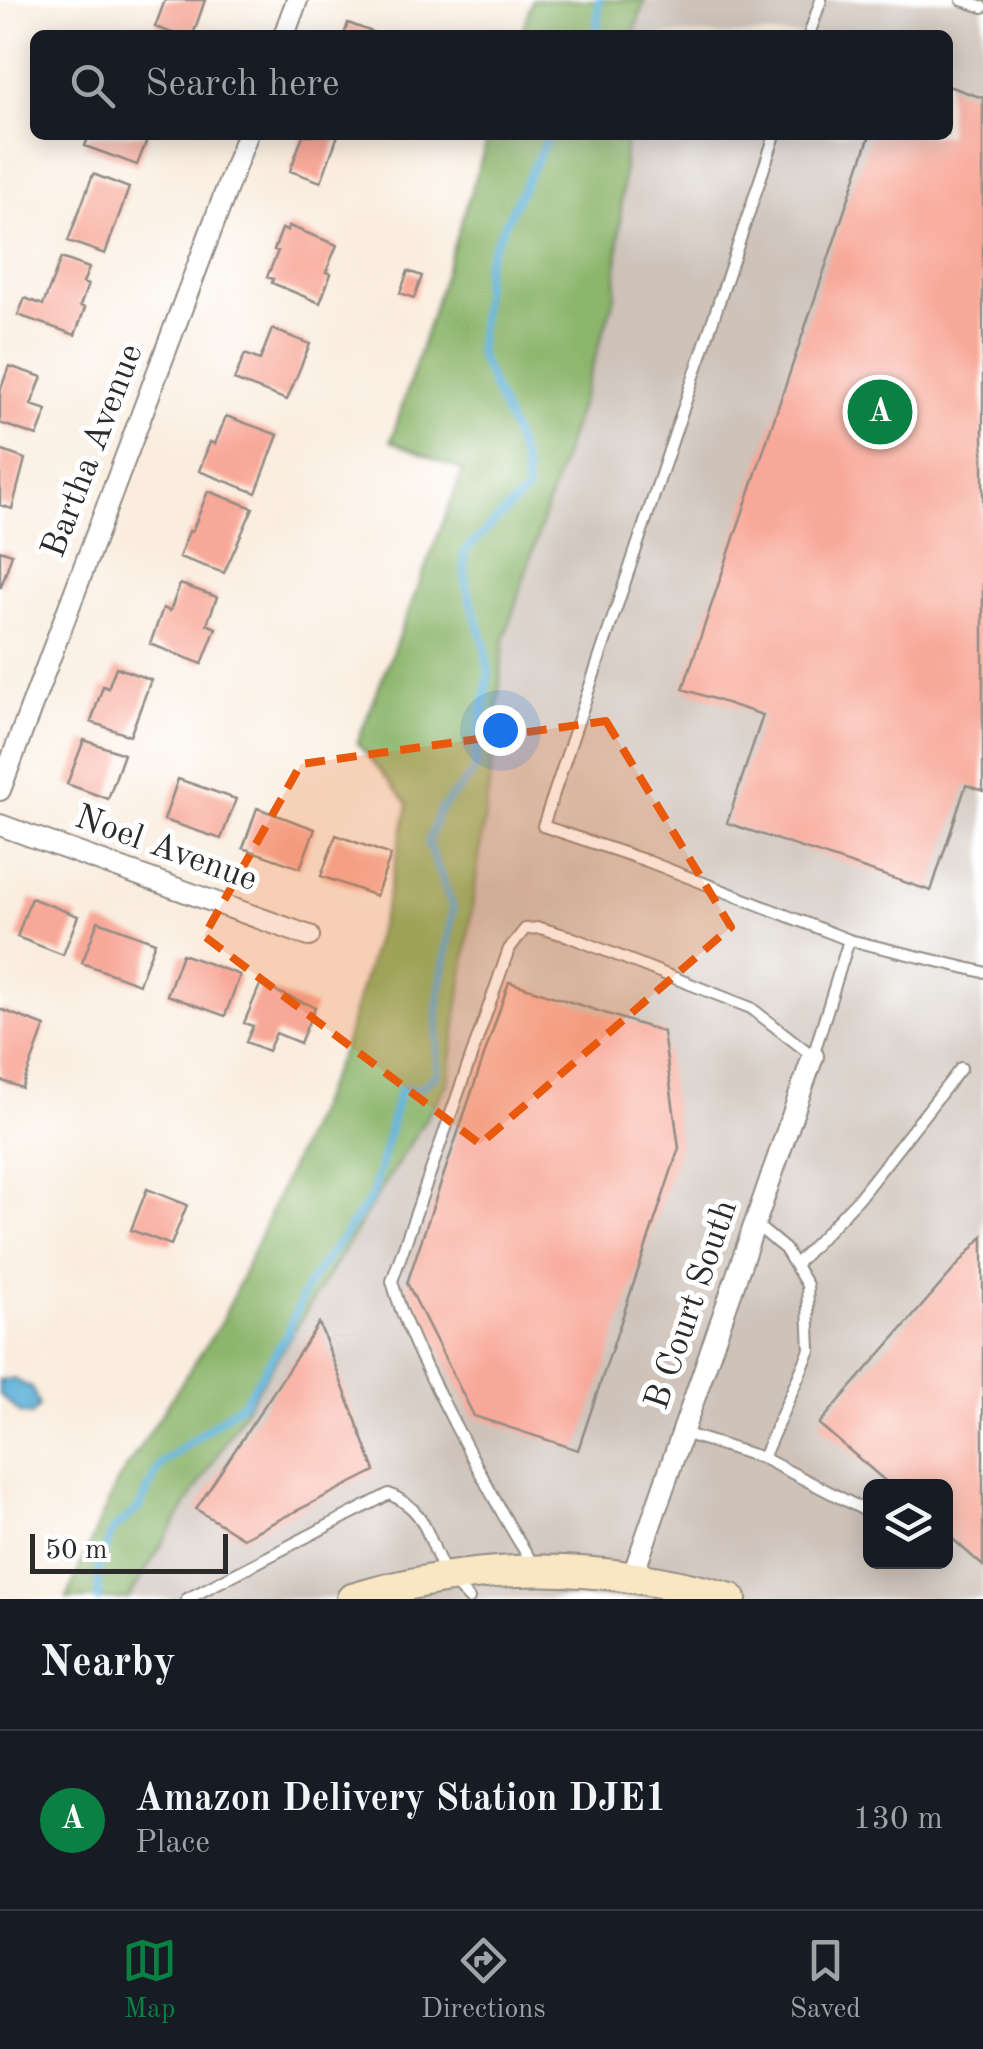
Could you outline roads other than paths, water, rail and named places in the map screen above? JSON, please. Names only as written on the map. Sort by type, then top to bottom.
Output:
[{"type":"street","points":[[286,30],[297,0]]},
{"type":"street","name":"Bartha Avenue","points":[[0,790],[244,140]]},
{"type":"street","name":"Noel Avenue","points":[[0,824],[308,936]]},
{"type":"street","name":"B Court South","points":[[634,1575],[813,1056]]},
{"type":"street","points":[[352,1599],[447,1575],[568,1568],[634,1575],[732,1599]]},
{"type":"lane","points":[[811,30],[821,0]]},
{"type":"lane","points":[[962,0],[983,7]]},
{"type":"lane","points":[[774,140],[543,826],[647,861],[849,940],[983,972]]},
{"type":"lane","points":[[538,1570],[508,1525],[442,1398],[397,1300],[392,1280],[509,948],[525,929],[540,928],[568,936],[751,1008],[813,1056],[849,940]]},
{"type":"lane","points":[[794,1264],[858,1199],[961,1068]]},
{"type":"lane","points":[[755,1223],[785,1249],[807,1285],[810,1350],[763,1458]]},
{"type":"lane","points":[[683,1433],[763,1458],[863,1509]]},
{"type":"lane","points":[[186,1599],[388,1494],[407,1502],[423,1521],[447,1575],[469,1599]]},
{"type":"water","points":[[13,1379],[32,1388],[39,1406],[32,1415],[21,1414],[0,1395],[0,1380]]},
{"type":"waterway","points":[[597,30],[599,0]]},
{"type":"waterway","points":[[98,1599],[99,1565],[113,1530],[139,1508],[160,1465],[245,1401],[286,1336],[307,1286],[372,1197],[400,1089],[419,1089],[437,1074],[438,1003],[453,908],[428,843],[439,811],[474,772],[489,672],[466,586],[464,552],[527,491],[514,435],[478,352],[486,262],[547,140]]},
{"type":"place","name":"Amazon Delivery Station DJE1","points":[[880,412]]}]
